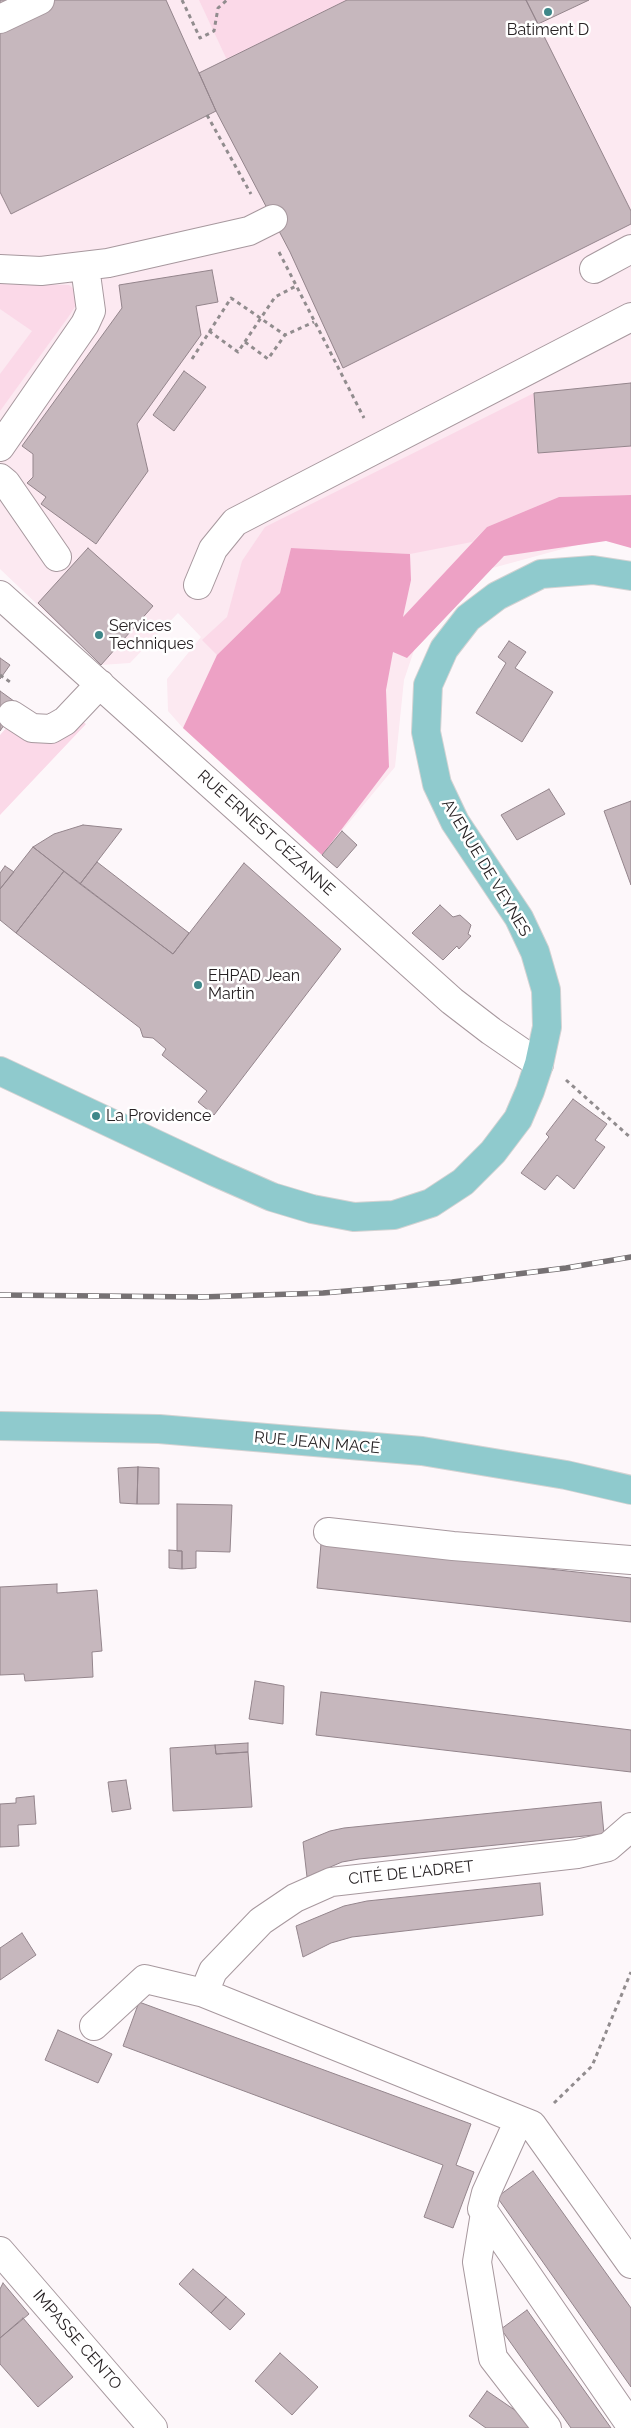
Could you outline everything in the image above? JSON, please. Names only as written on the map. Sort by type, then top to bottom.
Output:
[{"type":"main road","name":"AVENUE DE VEYNES","points":[[0,1070],[214,1172],[272,1197],[312,1209],[354,1217],[394,1214],[431,1203],[462,1182],[493,1152],[518,1118],[539,1064],[547,1027],[546,999],[535,952],[519,918],[455,822],[437,784],[426,732],[428,685],[444,649],[468,618],[497,596],[541,574],[593,570],[631,576]]},
{"type":"main road","name":"RUE JEAN MACÉ","points":[[0,1426],[159,1429],[422,1452],[566,1475],[631,1490]]},
{"type":"street","points":[[0,19],[40,0]]},
{"type":"street","points":[[0,269],[42,271],[86,267],[249,231],[273,219]]},
{"type":"street","points":[[594,269],[631,249]]},
{"type":"street","points":[[0,447],[85,324],[91,311],[86,267]]},
{"type":"street","points":[[198,585],[213,549],[235,522],[631,316]]},
{"type":"street","points":[[0,478],[6,483],[58,557]]},
{"type":"street","name":"RUE ERNEST CÉZANNE","points":[[0,595],[452,1001],[539,1064]]},
{"type":"street","points":[[12,715],[32,728],[51,729],[65,721],[100,684]]},
{"type":"street","points":[[328,1532],[453,1546],[631,1560]]},
{"type":"street","name":"CITÉ DE L'ADRET","points":[[208,1982],[261,1922],[295,1898],[331,1882],[577,1854],[608,1847],[631,1827]]},
{"type":"street","points":[[94,2026],[145,1979],[208,1982],[525,2122],[631,2264]]},
{"type":"street","points":[[525,2122],[486,2193],[482,2209],[631,2426]]},
{"type":"street","points":[[485,2213],[477,2262],[493,2358],[547,2428]]},
{"type":"street","name":"IMPASSE CENTO","points":[[0,2251],[153,2428]]},
{"type":"path","points":[[182,0],[200,38],[214,31],[218,8],[227,0]]},
{"type":"path","points":[[207,115],[252,197],[245,200]]},
{"type":"path","points":[[278,249],[367,424]]},
{"type":"path","points":[[209,332],[238,352],[275,297],[296,286]]},
{"type":"path","points":[[192,358],[231,298],[285,335]]},
{"type":"path","points":[[245,342],[268,359],[285,335],[314,322]]},
{"type":"path","points":[[0,675],[4,678]]},
{"type":"path","points":[[539,1064],[573,1084],[631,1138]]},
{"type":"path","points":[[525,2122],[592,2066],[631,1972]]},
{"type":"shaded area","points":[[0,0],[631,0],[631,535],[625,532],[463,576],[424,621],[404,680],[395,767],[322,855],[183,728],[168,711],[167,679],[201,637],[178,613],[130,663],[101,665],[0,569]]},
{"type":"shaded area","points":[[199,0],[347,0],[227,60]]},
{"type":"shaded area","points":[[0,284],[69,285],[77,292],[76,305],[69,316],[0,411],[0,374],[32,331],[0,309]]},
{"type":"shaded area","points":[[534,393],[538,453],[631,446],[631,495],[559,497],[487,527],[472,542],[410,554],[291,548],[280,593],[217,655],[202,640],[227,617],[242,561],[265,527]]},
{"type":"shaded area","points":[[631,495],[631,548],[606,541],[504,556],[407,658],[393,652],[386,690],[389,767],[322,855],[183,728],[217,655],[280,593],[291,548],[410,554],[411,580],[403,617],[487,527],[559,497]]},
{"type":"shaded area","points":[[79,719],[86,724],[0,815],[0,735],[8,726]]},
{"type":"building","points":[[0,0],[166,0],[216,111],[11,214],[0,192]]},
{"type":"building","points":[[347,0],[526,0],[631,211],[631,224],[343,368],[290,252],[216,111],[199,73]]},
{"type":"building","name":"Batiment D","points":[[526,0],[589,0],[538,24]]},
{"type":"building","points":[[212,270],[218,302],[196,306],[201,335],[137,424],[148,471],[96,544],[41,504],[46,497],[27,483],[33,477],[33,454],[22,446],[122,308],[119,285]]},
{"type":"building","points":[[184,371],[206,387],[174,431],[153,415]]},
{"type":"building","points":[[631,383],[631,446],[538,453],[534,393]]},
{"type":"building","name":"Services Techniques","points":[[88,548],[153,606],[101,665],[38,603]]},
{"type":"building","points":[[509,641],[526,652],[515,668],[553,692],[522,742],[476,713],[506,663],[498,657]]},
{"type":"building","points":[[0,658],[10,665],[0,679]]},
{"type":"building","points":[[0,691],[18,704],[0,731]]},
{"type":"building","points":[[549,789],[565,814],[517,840],[501,815]]},
{"type":"building","points":[[631,801],[631,885],[604,811]]},
{"type":"building","points":[[83,825],[122,829],[80,884],[33,847],[54,834]]},
{"type":"building","points":[[342,831],[357,845],[337,868],[322,855]]},
{"type":"building","points":[[33,847],[64,871],[16,933],[0,920],[0,889]]},
{"type":"building","points":[[97,862],[189,933],[173,954],[80,884]]},
{"type":"building","name":"EHPAD Jean Martin","points":[[244,863],[341,949],[214,1115],[198,1102],[207,1091],[162,1055],[166,1049],[153,1038],[143,1037],[140,1028],[16,933],[64,871],[173,954]]},
{"type":"building","points":[[5,866],[14,872],[0,889],[0,873]]},
{"type":"building","points":[[440,905],[453,917],[460,915],[471,925],[468,934],[471,936],[459,949],[457,946],[443,960],[412,933]]},
{"type":"building","points":[[573,1099],[607,1124],[595,1140],[605,1147],[574,1189],[557,1175],[545,1190],[521,1173],[549,1137],[546,1134]]},
{"type":"building","points":[[138,1467],[159,1468],[159,1504],[137,1504]]},
{"type":"building","points":[[138,1467],[137,1504],[120,1503],[118,1468]]},
{"type":"building","points":[[177,1504],[232,1505],[230,1552],[196,1551],[196,1568],[182,1569],[182,1551],[177,1551]]},
{"type":"building","points":[[321,1544],[631,1578],[631,1622],[317,1588]]},
{"type":"building","points":[[169,1550],[182,1551],[182,1569],[169,1568]]},
{"type":"building","points":[[57,1584],[57,1593],[97,1590],[102,1651],[92,1652],[93,1677],[25,1681],[24,1674],[0,1675],[0,1587]]},
{"type":"building","points":[[255,1681],[284,1686],[283,1724],[249,1719]]},
{"type":"building","points":[[321,1692],[631,1730],[631,1772],[316,1735]]},
{"type":"building","points":[[248,1743],[248,1752],[216,1754],[215,1745]]},
{"type":"building","points":[[215,1745],[216,1754],[248,1752],[252,1807],[173,1811],[170,1748]]},
{"type":"building","points":[[126,1780],[131,1809],[112,1812],[108,1782]]},
{"type":"building","points":[[34,1796],[36,1824],[18,1825],[19,1846],[0,1847],[0,1804],[16,1803],[16,1798]]},
{"type":"building","points":[[601,1802],[604,1834],[359,1859],[342,1862],[307,1877],[303,1842],[330,1831]]},
{"type":"building","points":[[540,1883],[543,1915],[352,1937],[331,1943],[303,1957],[296,1926],[344,1906],[367,1901]]},
{"type":"building","points":[[22,1933],[36,1955],[0,1980],[0,1948]]},
{"type":"building","points":[[139,2002],[471,2124],[456,2165],[474,2172],[453,2228],[424,2217],[443,2165],[123,2046]]},
{"type":"building","points":[[58,2030],[112,2054],[98,2083],[45,2060]]},
{"type":"building","points":[[533,2171],[631,2308],[631,2387],[497,2197]]},
{"type":"building","points":[[193,2269],[226,2297],[211,2313],[179,2284]]},
{"type":"building","points":[[3,2283],[29,2314],[0,2338],[0,2289]]},
{"type":"building","points":[[226,2297],[245,2314],[230,2330],[211,2313]]},
{"type":"building","points":[[527,2310],[611,2428],[571,2428],[501,2329]]},
{"type":"building","points":[[23,2318],[73,2377],[38,2407],[0,2364],[0,2338]]},
{"type":"building","points":[[280,2353],[318,2387],[292,2415],[255,2381]]},
{"type":"building","points":[[487,2391],[535,2424],[532,2428],[486,2428],[469,2416]]},
{"type":"railway","points":[[0,1295],[201,1297],[323,1293],[452,1282],[566,1268],[631,1257]]},
{"type":"place","name":"Batiment D","points":[[548,12]]},
{"type":"place","name":"Services Techniques","points":[[99,635]]},
{"type":"place","name":"EHPAD Jean Martin","points":[[198,985]]},
{"type":"place","name":"La Providence","points":[[96,1116]]}]
